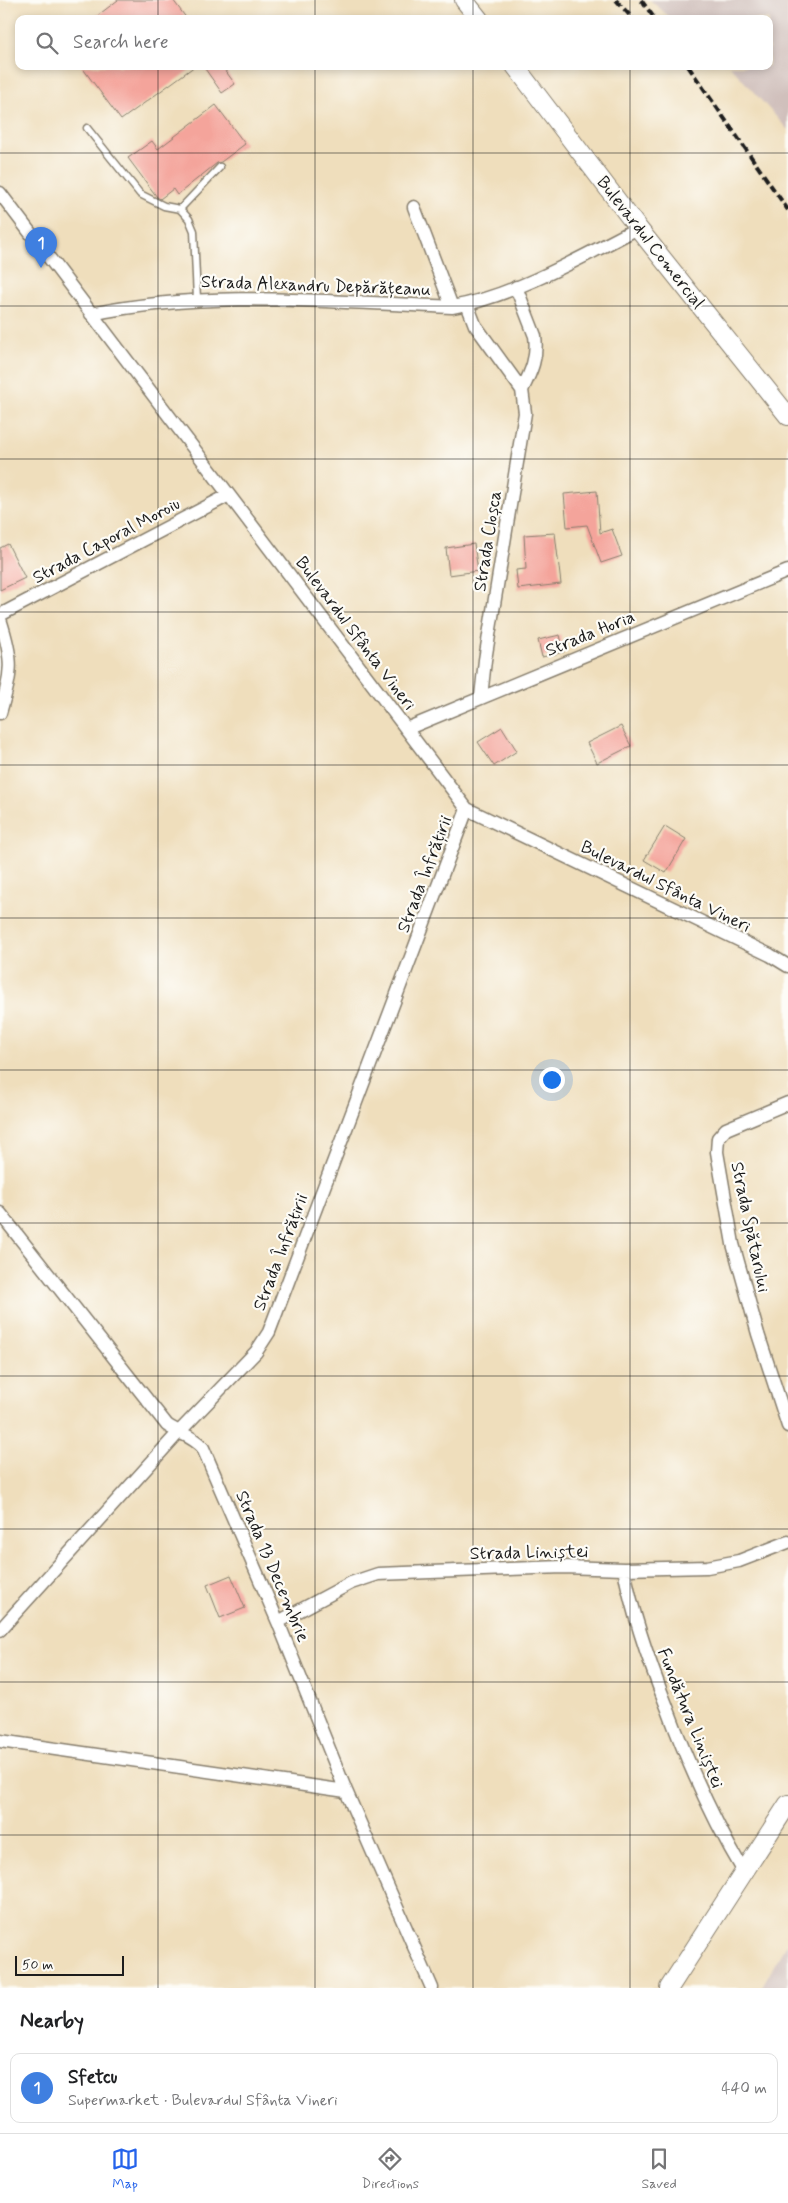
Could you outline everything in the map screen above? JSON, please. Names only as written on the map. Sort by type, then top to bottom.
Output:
[{"type":"main road","points":[[464,0],[476,15]]},
{"type":"main road","name":"Bulevardul Comercial","points":[[518,70],[638,228],[788,416]]},
{"type":"main road","points":[[669,1988],[788,1804]]},
{"type":"street","name":"Bulevardul Sfânta Vineri","points":[[0,194],[467,809],[770,955],[788,966]]},
{"type":"street","name":"Strada Alexandru Depărățeanu","points":[[414,206],[452,307]]},
{"type":"street","name":"Strada Alexandru Depărățeanu","points":[[91,314],[133,305],[197,299],[278,298],[452,307],[516,288],[638,228]]},
{"type":"street","points":[[516,288],[535,336],[536,344],[532,370],[522,390]]},
{"type":"street","name":"Strada Cloșca","points":[[467,304],[475,325],[522,390],[525,413],[485,660],[481,697]]},
{"type":"street","name":"Strada Caporal Moroiu","points":[[0,615],[229,495]]},
{"type":"street","name":"Strada Horia","points":[[406,729],[788,571]]},
{"type":"street","points":[[0,619],[8,642],[12,663],[0,714]]},
{"type":"street","name":"Strada Înfrățirii","points":[[0,1630],[178,1433],[256,1352],[269,1332],[467,809]]},
{"type":"street","name":"Strada Spătarului","points":[[788,1103],[726,1129],[718,1138],[718,1152],[733,1244],[758,1334],[788,1426]]},
{"type":"street","name":"Strada 13 Decembrie","points":[[0,1213],[168,1425],[178,1433],[197,1440],[204,1448],[278,1622],[346,1790],[432,1988]]},
{"type":"street","name":"Strada Liniștei","points":[[278,1622],[351,1584],[378,1574],[537,1568],[707,1568],[739,1561],[788,1542]]},
{"type":"street","name":"Fundătura Liniștei","points":[[624,1569],[645,1652],[678,1737],[720,1833],[744,1872]]},
{"type":"street","points":[[0,1741],[346,1790]]},
{"type":"lane","points":[[87,128],[140,194],[164,206],[180,209],[189,219],[194,231],[197,299]]},
{"type":"lane","points":[[180,209],[220,167]]},
{"type":"shaded area","points":[[650,0],[788,0],[788,130],[734,70],[773,70],[773,15],[667,15]]},
{"type":"shaded area","points":[[788,1941],[788,1988],[761,1988]]},
{"type":"building","points":[[118,0],[173,0],[184,15],[98,15]]},
{"type":"building","points":[[84,70],[190,70],[121,120]]},
{"type":"building","points":[[206,70],[225,70],[235,84],[222,93]]},
{"type":"building","points":[[216,105],[245,144],[217,163],[177,195],[173,189],[160,199],[128,158],[152,141],[158,149]]},
{"type":"building","points":[[597,491],[600,533],[612,529],[622,556],[601,563],[587,525],[567,527],[564,494]]},
{"type":"building","points":[[555,533],[561,584],[518,589],[516,570],[526,569],[524,535]]},
{"type":"building","points":[[8,544],[25,578],[0,590],[0,548]]},
{"type":"building","points":[[474,544],[478,571],[449,575],[446,548]]},
{"type":"building","points":[[560,635],[564,652],[542,657],[538,640]]},
{"type":"building","points":[[621,726],[631,746],[597,763],[587,743]]},
{"type":"building","points":[[502,727],[517,751],[494,766],[478,742]]},
{"type":"building","points":[[665,826],[686,839],[666,873],[644,860]]},
{"type":"building","points":[[231,1575],[245,1608],[220,1618],[207,1585]]},
{"type":"railway","points":[[616,0],[629,15]]},
{"type":"railway","points":[[641,0],[652,15]]},
{"type":"railway","points":[[691,70],[788,210]]},
{"type":"place","name":"Sfetcu","points":[[41,268]]}]
